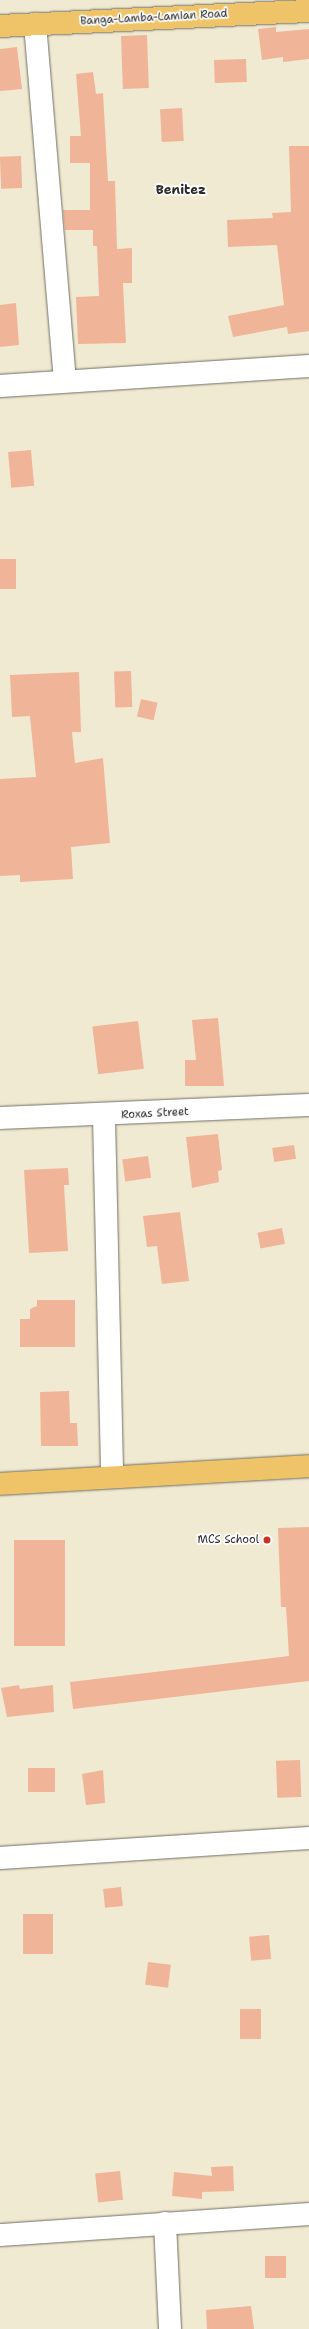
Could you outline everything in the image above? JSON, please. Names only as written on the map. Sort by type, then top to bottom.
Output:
[{"type":"main road","name":"Banga-Lamba-Lamian Road","points":[[0,26],[309,11]]},
{"type":"main road","points":[[0,1484],[309,1466]]},
{"type":"street","points":[[35,24],[65,381]]},
{"type":"street","points":[[0,386],[309,366]]},
{"type":"street","name":"Roxas Street","points":[[0,1118],[104,1116],[309,1105]]},
{"type":"street","points":[[104,1116],[112,1477]]},
{"type":"street","points":[[0,1858],[309,1838]]},
{"type":"street","points":[[0,2235],[309,2214]]},
{"type":"street","points":[[165,2223],[170,2329]]},
{"type":"building","points":[[276,27],[276,32],[309,29],[309,59],[283,62],[283,57],[262,60],[258,29]]},
{"type":"building","points":[[147,35],[149,88],[123,89],[121,36]]},
{"type":"building","points":[[17,47],[22,89],[0,91],[0,49]]},
{"type":"building","points":[[246,59],[247,82],[215,83],[214,60]]},
{"type":"building","points":[[93,72],[96,94],[103,93],[108,181],[115,181],[117,249],[132,248],[132,283],[123,283],[126,343],[78,344],[76,297],[99,296],[97,246],[93,246],[93,230],[65,230],[63,210],[90,210],[90,163],[70,163],[70,136],[81,136],[76,74]]},
{"type":"building","points":[[182,108],[184,141],[162,142],[160,109]]},
{"type":"building","points":[[289,146],[309,146],[309,331],[288,334],[287,327],[233,337],[228,316],[284,305],[277,245],[228,247],[227,220],[273,218],[272,213],[291,212]]},
{"type":"building","points":[[21,156],[22,188],[1,189],[0,157]]},
{"type":"building","points":[[16,303],[19,345],[0,347],[0,305]]},
{"type":"building","points":[[31,450],[34,486],[11,488],[8,452]]},
{"type":"building","points":[[0,559],[16,559],[16,589],[0,589]]},
{"type":"building","points":[[131,671],[132,707],[115,708],[114,672]]},
{"type":"building","points":[[79,672],[81,732],[72,732],[75,763],[103,758],[110,843],[71,847],[73,879],[20,882],[20,875],[0,876],[0,779],[36,777],[30,716],[12,717],[10,675]]},
{"type":"building","points":[[141,699],[158,703],[154,720],[137,717]]},
{"type":"building","points":[[218,1018],[224,1086],[185,1086],[185,1060],[196,1060],[192,1020]]},
{"type":"building","points":[[138,1021],[144,1069],[98,1074],[92,1027]]},
{"type":"building","points":[[218,1134],[222,1170],[218,1171],[219,1182],[192,1188],[186,1137]]},
{"type":"building","points":[[294,1145],[296,1159],[274,1162],[272,1148]]},
{"type":"building","points":[[148,1156],[151,1178],[125,1181],[122,1160]]},
{"type":"building","points":[[68,1168],[69,1185],[64,1185],[68,1251],[29,1253],[24,1170]]},
{"type":"building","points":[[180,1212],[189,1281],[162,1284],[157,1246],[147,1247],[143,1216]]},
{"type":"building","points":[[282,1228],[285,1244],[261,1248],[257,1233]]},
{"type":"building","points":[[37,1300],[75,1300],[75,1347],[20,1347],[20,1319],[30,1319],[30,1309],[37,1306]]},
{"type":"building","points":[[69,1391],[70,1423],[77,1423],[78,1446],[41,1446],[40,1392]]},
{"type":"building","points":[[309,1527],[309,1681],[73,1709],[70,1682],[289,1656],[286,1607],[281,1607],[278,1528]]},
{"type":"building","points":[[14,1540],[65,1540],[65,1646],[14,1646]]},
{"type":"building","points":[[19,1685],[20,1689],[53,1685],[54,1712],[7,1717],[1,1688]]},
{"type":"building","points":[[300,1760],[301,1797],[277,1798],[276,1761]]},
{"type":"building","points":[[28,1768],[55,1768],[55,1792],[28,1792]]},
{"type":"building","points":[[103,1770],[105,1803],[86,1805],[82,1774]]},
{"type":"building","points":[[121,1887],[123,1906],[105,1908],[103,1889]]},
{"type":"building","points":[[23,1914],[53,1914],[53,1954],[23,1954]]},
{"type":"building","points":[[269,1935],[271,1959],[251,1961],[249,1937]]},
{"type":"building","points":[[148,1962],[171,1965],[168,1988],[145,1985]]},
{"type":"building","points":[[240,2009],[261,2009],[261,2039],[240,2039]]},
{"type":"building","points":[[233,2166],[234,2191],[202,2192],[202,2199],[172,2196],[174,2172],[212,2176],[211,2167]]},
{"type":"building","points":[[120,2171],[123,2200],[98,2202],[95,2174]]},
{"type":"building","points":[[265,2256],[286,2256],[286,2278],[265,2278]]},
{"type":"building","points":[[251,2306],[254,2329],[207,2329],[206,2310]]},
{"type":"place","name":"MCS School","points":[[267,1540]]},
{"type":"district","name":"Benitez","points":[[181,190]]}]
